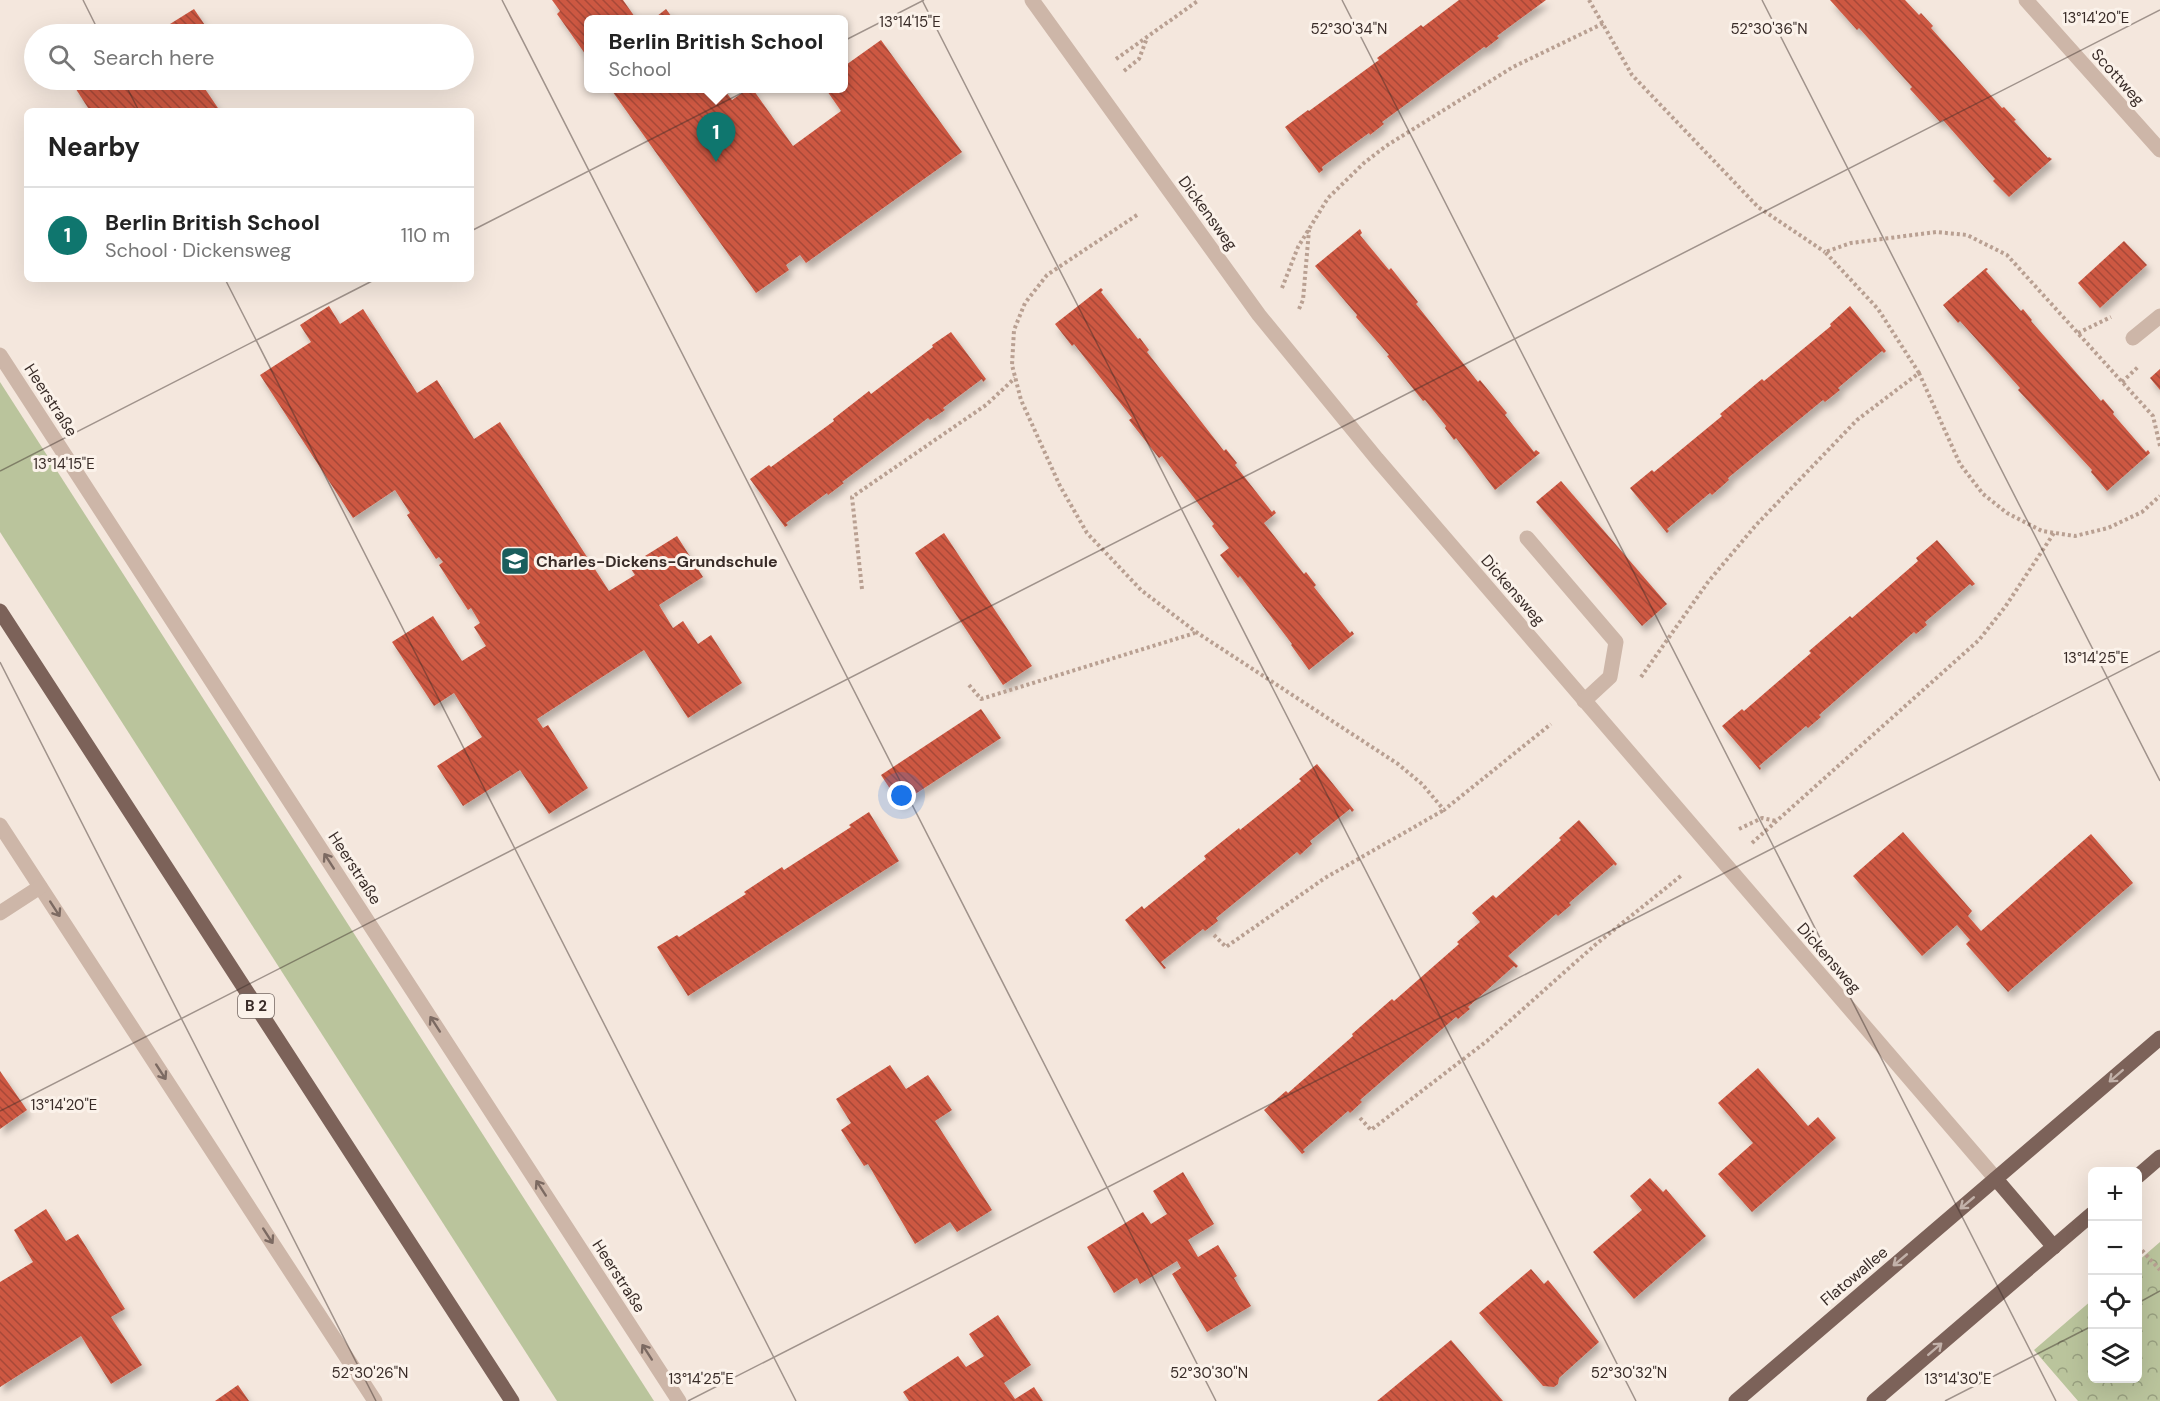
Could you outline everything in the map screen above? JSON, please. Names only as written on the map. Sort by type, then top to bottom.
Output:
[{"type":"main road","name":"B 2","points":[[0,611],[512,1401]]},
{"type":"main road","name":"Flatowallee","points":[[1736,1401],[2160,1038]]},
{"type":"main road","points":[[2142,1173],[2160,1157]]},
{"type":"main road","points":[[1996,1179],[2054,1247]]},
{"type":"main road","points":[[1874,1401],[2088,1217]]},
{"type":"street","name":"Dickensweg","points":[[1032,0],[1259,315],[1377,459],[1996,1179]]},
{"type":"street","name":"Scottweg","points":[[2026,0],[2160,150]]},
{"type":"street","points":[[2133,338],[2160,316]]},
{"type":"street","name":"Heerstraße","points":[[0,355],[679,1401]]},
{"type":"street","points":[[1527,538],[1616,642],[1610,677],[1584,701]]},
{"type":"street","points":[[0,825],[375,1401]]},
{"type":"street","points":[[0,913],[40,887]]},
{"type":"path","points":[[1116,59],[1198,0]]},
{"type":"path","points":[[1589,0],[1632,75],[1711,160],[1758,207],[1825,252],[1878,309],[1919,373],[1960,464],[1983,494],[2007,513],[2042,531],[2075,536],[2108,528],[2142,512],[2160,496]]},
{"type":"path","points":[[1282,288],[1298,247],[1328,198],[1364,163],[1386,146],[1513,67],[1604,23]]},
{"type":"path","points":[[1124,71],[1139,59],[1148,36]]},
{"type":"path","points":[[1137,215],[1047,275],[1025,303],[1014,330],[1012,365],[1021,400],[1060,486],[1087,533],[1141,590],[1196,633],[1398,764],[1422,784],[1444,810]]},
{"type":"path","points":[[1299,309],[1303,300],[1309,228]]},
{"type":"path","points":[[1825,252],[1851,243],[1936,232],[1967,236],[2007,255],[2153,417],[2160,446]]},
{"type":"path","points":[[1640,678],[1708,582],[1756,525],[1857,420],[1919,373]]},
{"type":"path","points":[[862,589],[852,497],[986,405],[1016,377]]},
{"type":"path","points":[[1752,843],[1979,640],[2006,607],[2054,533]]},
{"type":"path","points":[[969,685],[981,699],[1196,633]]},
{"type":"path","points":[[1214,935],[1226,947],[1325,878],[1444,810],[1551,724]]},
{"type":"path","points":[[1739,829],[1762,818],[1776,821]]},
{"type":"path","points":[[1360,1118],[1371,1130],[1487,1041],[1595,945],[1682,875]]},
{"type":"path","points":[[2142,1250],[2160,1270]]},
{"type":"green space","points":[[0,382],[654,1401],[557,1401],[0,532]]},
{"type":"green space","points":[[2160,1242],[2160,1401],[2078,1401],[2034,1350],[2088,1303],[2088,1383],[2142,1383],[2142,1258]]},
{"type":"building","points":[[552,0],[623,0],[634,15],[584,15],[584,52],[557,14],[560,11]]},
{"type":"building","points":[[1459,0],[1546,0],[1497,36],[1499,38],[1486,48],[1484,47],[1382,122],[1384,124],[1370,135],[1369,133],[1322,167],[1323,170],[1319,173],[1285,127],[1379,60],[1377,58],[1421,25],[1423,27]]},
{"type":"building","points":[[1830,0],[1905,0],[1919,15],[1921,13],[1933,26],[1931,28],[2002,108],[2004,107],[2016,120],[2014,121],[2048,158],[2052,159],[2009,197],[1943,120],[1940,122],[1859,28],[1857,30]]},
{"type":"building","points":[[194,9],[204,24],[170,24]]},
{"type":"building","points":[[666,9],[670,15],[658,15]]},
{"type":"building","points":[[881,40],[962,152],[806,263],[800,255],[786,265],[789,270],[756,293],[614,93],[727,93],[732,100],[742,93],[756,93],[793,146],[841,111],[828,93],[848,93],[848,63]]},
{"type":"building","points":[[77,90],[206,90],[218,108],[88,108]]},
{"type":"building","points":[[1360,229],[1362,233],[1360,235],[1389,270],[1391,268],[1418,302],[1416,304],[1478,382],[1480,380],[1507,413],[1505,415],[1534,452],[1536,450],[1540,453],[1495,490],[1456,438],[1454,440],[1445,428],[1446,426],[1425,400],[1423,401],[1387,356],[1389,355],[1356,317],[1357,315],[1315,266]]},
{"type":"building","points":[[2124,241],[2147,265],[2100,308],[2078,283]]},
{"type":"building","points":[[1986,268],[1988,269],[1986,271],[2021,311],[2023,309],[2101,401],[2103,399],[2146,452],[2148,450],[2150,453],[2107,491],[2091,472],[2092,470],[2018,390],[2020,388],[1943,305]]},
{"type":"building","points":[[1101,288],[1103,290],[1101,292],[1138,339],[1140,338],[1149,350],[1147,352],[1224,451],[1226,449],[1237,463],[1235,465],[1272,512],[1274,510],[1276,513],[1264,523],[1304,574],[1306,572],[1316,585],[1314,587],[1350,633],[1352,631],[1354,634],[1309,670],[1240,576],[1238,578],[1220,555],[1229,548],[1212,526],[1214,524],[1162,456],[1159,458],[1129,420],[1132,418],[1074,344],[1072,346],[1055,324]]},
{"type":"building","name":"Charles-Dickens-Grundschule","points":[[329,306],[340,324],[363,309],[417,393],[437,380],[474,439],[500,422],[609,591],[635,575],[629,566],[677,536],[703,577],[659,605],[673,628],[683,621],[698,644],[711,635],[742,683],[688,718],[644,650],[537,719],[543,728],[548,725],[588,788],[549,814],[520,770],[463,806],[437,766],[482,737],[454,693],[434,706],[392,642],[433,616],[462,661],[486,646],[474,627],[480,623],[471,608],[468,610],[439,565],[443,562],[439,557],[436,559],[407,515],[410,513],[395,490],[353,518],[260,375],[311,342],[300,325]]},
{"type":"building","points":[[1850,306],[1886,351],[1884,353],[1882,351],[1838,388],[1840,390],[1825,402],[1823,400],[1728,478],[1729,480],[1712,495],[1710,493],[1667,529],[1669,531],[1667,533],[1630,488],[1652,470],[1654,472],[1722,416],[1720,414],[1762,379],[1764,381],[1831,326],[1830,324]]},
{"type":"building","points":[[951,332],[986,379],[983,382],[982,379],[943,408],[945,410],[930,420],[928,418],[828,495],[827,493],[786,523],[788,525],[785,527],[750,479],[769,465],[771,467],[834,421],[833,419],[869,391],[871,394]]},
{"type":"building","points":[[2160,369],[2160,390],[2150,378]]},
{"type":"building","points":[[1561,481],[1667,604],[1642,626],[1536,502]]},
{"type":"building","points":[[944,533],[1032,666],[1003,685],[915,553]]},
{"type":"building","points":[[1937,540],[1975,584],[1972,586],[1970,584],[1925,622],[1927,625],[1916,634],[1914,632],[1819,715],[1821,717],[1808,728],[1806,726],[1759,766],[1760,770],[1722,726],[1742,709],[1744,711],[1811,653],[1809,651],[1850,616],[1852,618],[1918,561],[1916,558]]},
{"type":"building","points":[[981,709],[1001,738],[900,804],[881,775]]},
{"type":"building","points":[[1317,764],[1354,810],[1352,812],[1350,809],[1310,841],[1312,844],[1300,855],[1297,852],[1216,918],[1218,921],[1205,931],[1203,929],[1161,962],[1166,968],[1164,969],[1125,920],[1142,906],[1144,909],[1206,859],[1204,856],[1301,781],[1299,779]]},
{"type":"building","points":[[869,812],[899,861],[688,996],[657,947],[677,935],[679,937],[746,894],[744,892],[782,867],[784,870],[851,827],[849,825]]},
{"type":"building","points":[[1579,820],[1617,864],[1615,866],[1614,864],[1569,903],[1571,905],[1558,916],[1556,914],[1508,956],[1518,966],[1516,968],[1514,966],[1468,1007],[1470,1009],[1458,1019],[1456,1017],[1360,1100],[1362,1102],[1350,1113],[1348,1111],[1303,1150],[1305,1152],[1302,1154],[1264,1110],[1286,1091],[1288,1093],[1392,999],[1394,1001],[1459,944],[1457,942],[1480,922],[1472,913],[1493,895],[1496,898],[1561,840],[1559,838]]},
{"type":"building","points":[[1903,832],[1972,911],[1968,916],[1981,931],[2091,834],[2133,883],[2008,992],[1966,944],[1970,940],[1957,925],[1922,956],[1853,876]]},
{"type":"building","points":[[890,1065],[906,1089],[928,1075],[952,1110],[935,1121],[992,1210],[957,1232],[950,1222],[915,1244],[868,1164],[864,1166],[841,1130],[851,1123],[836,1099]]},
{"type":"building","points":[[1758,1068],[1808,1126],[1818,1117],[1836,1138],[1752,1212],[1718,1174],[1753,1143],[1718,1103]]},
{"type":"building","points":[[0,1071],[27,1110],[0,1129]]},
{"type":"building","points":[[1183,1172],[1214,1224],[1188,1240],[1198,1257],[1218,1245],[1237,1276],[1234,1278],[1251,1306],[1207,1332],[1172,1274],[1181,1268],[1177,1261],[1140,1284],[1137,1278],[1114,1293],[1087,1247],[1143,1212],[1151,1224],[1167,1214],[1153,1191]]},
{"type":"building","points":[[1650,1178],[1663,1192],[1666,1189],[1706,1236],[1634,1299],[1593,1252],[1642,1210],[1630,1196]]},
{"type":"building","points":[[46,1209],[66,1241],[78,1234],[125,1309],[111,1317],[142,1365],[111,1384],[81,1336],[0,1387],[0,1282],[33,1262],[14,1230]]},
{"type":"building","points":[[1531,1269],[1544,1284],[1548,1280],[1599,1342],[1559,1378],[1558,1384],[1554,1387],[1543,1386],[1479,1313]]},
{"type":"building","points":[[998,1315],[1031,1365],[1004,1383],[1015,1399],[1034,1387],[1043,1401],[909,1401],[903,1392],[958,1356],[966,1367],[984,1356],[969,1334]]},
{"type":"building","points":[[1451,1340],[1503,1401],[1377,1401]]},
{"type":"building","points":[[238,1385],[249,1401],[215,1401]]},
{"type":"place","name":"Berlin British School","points":[[716,162]]},
{"type":"place","name":"Charles-Dickens-Grundschule","points":[[515,561]]}]
